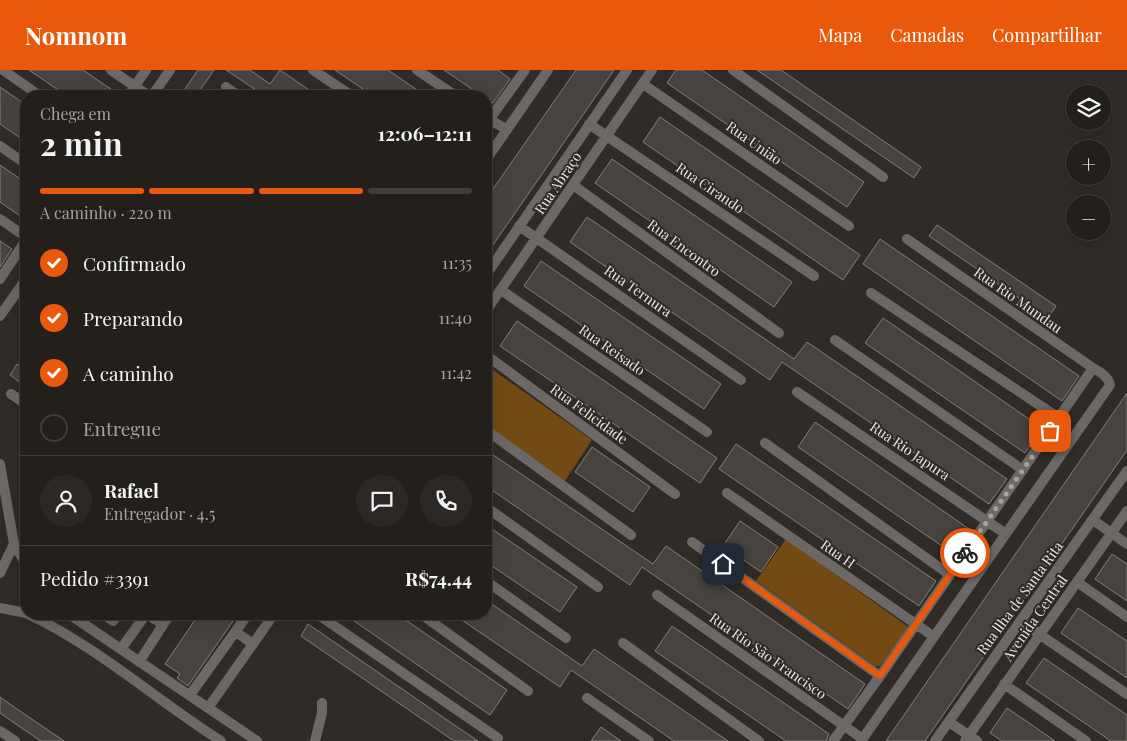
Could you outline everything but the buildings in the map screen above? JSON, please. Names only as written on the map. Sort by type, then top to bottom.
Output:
[{"type":"street","points":[[3,70],[31,90]]},
{"type":"street","points":[[111,70],[140,90]]},
{"type":"street","points":[[133,90],[146,70]]},
{"type":"street","points":[[155,90],[170,70]]},
{"type":"street","points":[[313,70],[343,90]]},
{"type":"street","points":[[417,70],[447,90]]},
{"type":"street","points":[[492,113],[525,70]]},
{"type":"street","points":[[492,151],[548,70]]},
{"type":"street","name":"Rua Abraço","points":[[492,266],[627,70]]},
{"type":"street","name":"Rua Abraço","points":[[492,303],[652,70]]},
{"type":"street","points":[[733,70],[883,177]]},
{"type":"street","name":"Rua União","points":[[643,84],[849,226]]},
{"type":"street","points":[[226,87],[230,90]]},
{"type":"street","points":[[492,122],[507,130]]},
{"type":"street","name":"Rua Cirando","points":[[589,124],[607,134],[814,276]]},
{"type":"street","points":[[0,146],[20,160]]},
{"type":"street","name":"Rua Encontro","points":[[573,185],[780,333]]},
{"type":"street","points":[[0,219],[20,234]]},
{"type":"street","name":"Rua Ternura","points":[[519,226],[741,380]]},
{"type":"street","name":"Rua Rio Mundau","points":[[907,239],[1104,374],[1110,382],[1110,385],[1006,534]]},
{"type":"street","points":[[0,279],[20,248]]},
{"type":"street","points":[[0,316],[20,287]]},
{"type":"street","name":"Rua Reisado","points":[[501,290],[707,432]]},
{"type":"street","points":[[871,292],[1059,418]]},
{"type":"street","points":[[0,296],[10,302]]},
{"type":"street","points":[[835,340],[1023,470]]},
{"type":"street","name":"Rua Felicidade","points":[[492,359],[675,494]]},
{"type":"street","points":[[833,741],[1093,368]]},
{"type":"street","name":"Rua Rio Japura","points":[[797,392],[1006,534]]},
{"type":"street","points":[[11,394],[20,400]]},
{"type":"street","points":[[492,434],[631,535]]},
{"type":"street","points":[[764,443],[950,575]]},
{"type":"street","points":[[0,464],[14,544],[20,554]]},
{"type":"street","name":"Rua llha de Santa Rita","points":[[935,741],[1127,471]]},
{"type":"street","name":"Rua H","points":[[727,493],[933,636]]},
{"type":"street","points":[[492,511],[598,587]]},
{"type":"street","name":"Avenida Central","points":[[970,739],[1004,684],[1127,511]]},
{"type":"street","points":[[1093,520],[1127,544]]},
{"type":"street","points":[[862,740],[1006,534]]},
{"type":"street","points":[[692,542],[880,676]]},
{"type":"street","points":[[0,573],[14,544]]},
{"type":"street","points":[[1077,582],[1127,617]]},
{"type":"street","points":[[492,585],[566,638]]},
{"type":"street","name":"Rua Rio São Francisco","points":[[657,595],[862,740]]},
{"type":"street","points":[[0,608],[20,612]]},
{"type":"street","points":[[41,620],[116,667],[208,738],[221,741]]},
{"type":"street","points":[[86,620],[139,662],[257,741]]},
{"type":"street","points":[[122,649],[142,620]]},
{"type":"street","points":[[156,620],[163,624]]},
{"type":"street","points":[[139,662],[166,620]]},
{"type":"street","points":[[190,695],[244,620]]},
{"type":"street","points":[[208,708],[270,620]]},
{"type":"street","points":[[326,620],[498,738]]},
{"type":"street","points":[[429,620],[528,691]]},
{"type":"street","points":[[1020,621],[1127,694]]},
{"type":"street","points":[[236,632],[253,644]]},
{"type":"street","points":[[623,643],[760,741]]},
{"type":"street","points":[[1004,684],[1086,741]]},
{"type":"street","points":[[587,698],[649,741]]},
{"type":"street","points":[[315,741],[322,713],[322,703]]},
{"type":"street","points":[[949,722],[970,739]]},
{"type":"street","points":[[0,731],[15,741]]},
{"type":"shaded area","points":[[492,369],[592,440],[564,482],[492,432]]},
{"type":"shaded area","points":[[786,539],[907,626],[907,630],[880,666],[875,666],[756,581]]},
{"type":"way so far","points":[[965,553],[1050,431]]},
{"type":"route","points":[[723,564],[880,676],[965,553]]}]
